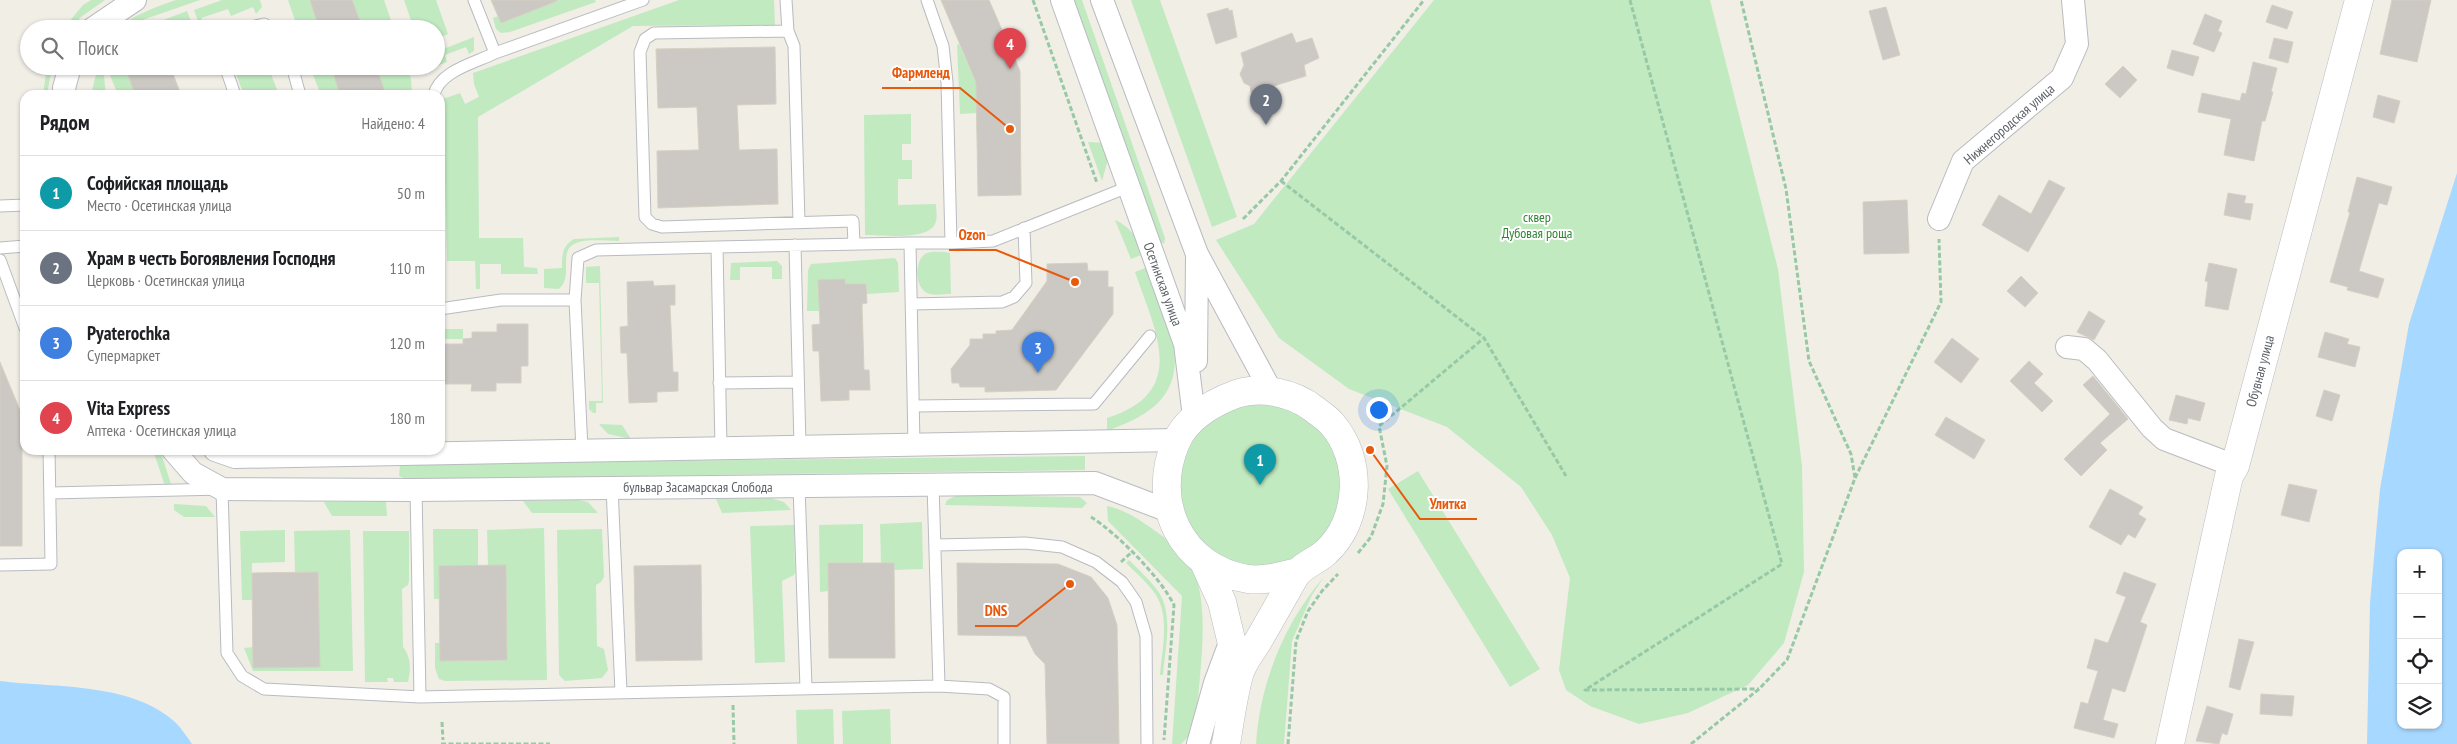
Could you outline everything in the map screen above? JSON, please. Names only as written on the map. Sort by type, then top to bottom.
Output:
[{"type":"street","points":[[105,20],[134,0]]},
{"type":"street","name":"Осетинская улица","points":[[1062,0],[1185,344],[1194,417]]},
{"type":"street","name":"Осетинская улица","points":[[1102,0],[1197,254],[1271,391]]},
{"type":"street","name":"Нижнегородская улица","points":[[1939,219],[1962,161],[2062,78],[2077,44],[2073,0]]},
{"type":"street","name":"Обувная улица","points":[[2170,744],[2229,476],[2235,466],[2359,0]]},
{"type":"street","points":[[64,90],[68,75]]},
{"type":"street","name":"Осетинская улица","points":[[1194,417],[1197,254]]},
{"type":"street","points":[[2067,347],[2084,349],[2097,360],[2152,428],[2164,439],[2235,466]]},
{"type":"street","points":[[1271,391],[1301,400],[1332,424],[1350,454],[1355,489],[1347,523],[1327,552],[1298,572],[1274,578],[1248,579],[1224,572],[1203,560],[1182,538],[1169,511],[1165,487],[1168,463],[1177,440],[1194,417],[1217,401],[1243,392],[1271,391]]},
{"type":"street","points":[[445,451],[1177,440]]},
{"type":"street","points":[[177,455],[193,474],[228,489],[231,472],[226,455]]},
{"type":"street","name":"бульвар Засамарская Слобода","points":[[228,489],[416,490],[1095,482],[1169,511]]},
{"type":"street","points":[[1203,560],[1222,602],[1239,673]]},
{"type":"street","points":[[1226,744],[1239,673],[1298,572]]},
{"type":"street","points":[[1198,744],[1215,683],[1231,640]]},
{"type":"lane","points":[[474,0],[495,53]]},
{"type":"lane","points":[[435,90],[436,85],[446,76],[495,53],[644,0]]},
{"type":"lane","points":[[786,0],[788,31],[794,46],[799,222]]},
{"type":"lane","points":[[927,0],[943,46],[946,73],[950,243]]},
{"type":"lane","points":[[788,31],[654,34],[645,39],[640,52],[644,209],[646,217],[652,224],[662,227],[853,221],[854,244]]},
{"type":"lane","points":[[228,75],[233,90]]},
{"type":"lane","points":[[294,75],[299,90]]},
{"type":"lane","points":[[582,450],[576,300],[578,258],[596,250],[993,241],[1128,187]]},
{"type":"lane","points":[[0,206],[20,204]]},
{"type":"lane","points":[[912,304],[1002,302],[1014,297],[1026,283],[1024,228]]},
{"type":"lane","points":[[910,243],[914,444]]},
{"type":"lane","points":[[795,245],[800,446]]},
{"type":"lane","points":[[0,248],[20,246]]},
{"type":"lane","points":[[717,247],[721,448]]},
{"type":"lane","points":[[0,260],[20,314]]},
{"type":"lane","points":[[445,308],[501,300],[576,300]]},
{"type":"lane","points":[[914,406],[1094,404],[1150,336]]},
{"type":"lane","points":[[719,383],[798,382]]},
{"type":"lane","points":[[0,565],[51,564],[49,455]]},
{"type":"lane","points":[[933,484],[938,686]]},
{"type":"lane","points":[[799,486],[806,688]]},
{"type":"lane","points":[[612,487],[621,692]]},
{"type":"lane","points":[[50,493],[228,489],[227,653],[242,676],[264,689],[420,697],[938,686],[989,689],[1004,697],[1004,744]]},
{"type":"lane","points":[[416,490],[420,697]]},
{"type":"lane","points":[[935,545],[1025,543],[1062,547],[1096,562],[1122,582],[1136,602],[1146,636],[1147,744]]},
{"type":"path","points":[[1033,0],[1098,184]]},
{"type":"path","points":[[1243,219],[1280,181],[1424,0]]},
{"type":"path","points":[[1630,0],[1782,564],[1586,690],[1759,690]]},
{"type":"path","points":[[1741,0],[1786,189],[1809,361],[1851,454],[1855,478]]},
{"type":"path","points":[[1280,181],[1484,338],[1566,476]]},
{"type":"path","points":[[1691,744],[1759,690],[1787,660],[1855,478],[1940,302],[1939,219]]},
{"type":"path","points":[[732,689],[734,744]]},
{"type":"path","points":[[442,722],[442,742],[550,744]]},
{"type":"green space","points":[[91,0],[105,0],[78,20],[70,20],[83,5]]},
{"type":"green space","points":[[176,0],[200,0],[142,20],[129,20]]},
{"type":"green space","points":[[222,0],[260,0],[262,7],[256,14],[253,7],[231,16],[228,9],[201,18],[202,20],[198,20],[194,10]]},
{"type":"green space","points":[[288,0],[310,0],[316,20],[295,20]]},
{"type":"green space","points":[[352,0],[384,0],[391,20],[360,20]]},
{"type":"green space","points":[[404,0],[436,0],[443,20],[411,20]]},
{"type":"green space","points":[[559,0],[595,0],[596,2],[510,32],[501,33],[496,29],[493,18],[498,16],[501,23]]},
{"type":"green space","points":[[679,0],[774,0],[775,25],[633,26],[478,117],[479,238],[523,238],[524,267],[537,268],[538,274],[501,274],[501,264],[480,264],[480,289],[476,289],[475,261],[447,261],[445,98],[460,93],[465,104],[479,97],[474,84],[473,73]]},
{"type":"green space","points":[[1074,0],[1082,0],[1165,238],[1164,244],[1159,241]]},
{"type":"green space","points":[[1131,0],[1160,0],[1237,217],[1212,227]]},
{"type":"green space","name":"сквер Дубовая роща","points":[[1434,0],[1710,0],[1778,269],[1802,466],[1804,572],[1784,643],[1748,685],[1688,713],[1639,724],[1590,706],[1566,690],[1559,670],[1570,578],[1552,535],[1521,487],[1447,427],[1349,389],[1279,338],[1216,240],[1254,224]]},
{"type":"green space","points":[[187,11],[190,20],[163,20]]},
{"type":"green space","points":[[474,37],[474,51],[469,54],[466,47],[445,55],[445,46],[446,48]]},
{"type":"green space","points":[[959,44],[976,82],[977,113],[960,114],[957,45]]},
{"type":"green space","points":[[46,75],[50,75],[48,90],[44,90]]},
{"type":"green space","points":[[96,75],[104,75],[105,90],[92,90]]},
{"type":"green space","points":[[110,75],[128,75],[133,90],[116,90]]},
{"type":"green space","points":[[236,75],[271,75],[277,90],[242,90]]},
{"type":"green space","points":[[313,75],[333,75],[338,90],[319,90]]},
{"type":"green space","points":[[379,75],[410,75],[412,90],[384,90]]},
{"type":"green space","points":[[911,114],[911,144],[902,144],[902,160],[912,160],[912,179],[898,179],[898,205],[936,204],[936,222],[930,229],[914,235],[865,235],[864,115]]},
{"type":"green space","points":[[1088,142],[1106,143],[1108,159],[1102,181]]},
{"type":"green space","points":[[1115,220],[1133,234],[1144,254],[1131,259]]},
{"type":"green space","points":[[619,237],[619,241],[589,241],[572,245],[566,256],[566,277],[563,283],[559,289],[544,288],[544,269],[562,268],[564,251],[567,245],[574,239]]},
{"type":"green space","points":[[927,253],[950,253],[951,294],[929,294],[923,290],[918,280],[919,263],[921,258]]},
{"type":"green space","points":[[895,258],[898,263],[899,292],[867,294],[866,284],[845,284],[845,279],[819,280],[819,311],[807,311],[808,270],[811,264]]},
{"type":"green space","points":[[777,261],[782,266],[782,279],[772,279],[772,267],[740,267],[740,280],[730,280],[731,263]]},
{"type":"green space","points":[[600,266],[603,403],[596,403],[596,413],[593,413],[589,409],[589,401],[602,401],[599,283],[586,283],[586,267]]},
{"type":"green space","points":[[1148,267],[1170,326],[1175,366],[1170,384],[1160,401],[1142,415],[1107,431],[1107,418],[1133,407],[1149,393],[1157,376],[1160,358],[1157,338],[1135,272]]},
{"type":"green space","points":[[445,329],[463,329],[463,339],[445,339]]},
{"type":"green space","points":[[1252,403],[1268,403],[1291,409],[1306,417],[1318,427],[1328,439],[1336,454],[1342,477],[1342,493],[1336,516],[1328,531],[1318,543],[1306,553],[1291,561],[1268,567],[1252,567],[1229,561],[1214,553],[1192,531],[1182,509],[1178,493],[1178,477],[1184,454],[1192,439],[1214,417],[1236,407]]},
{"type":"green space","points":[[599,424],[622,425],[631,439],[608,434]]},
{"type":"green space","points":[[155,455],[162,455],[171,484],[165,486]]},
{"type":"green space","points":[[1085,456],[1085,470],[406,479],[399,476],[400,466],[404,464]]},
{"type":"green space","points":[[1418,471],[1540,669],[1510,687],[1388,489]]},
{"type":"green space","points":[[958,495],[1080,497],[1087,503],[1082,508],[945,505],[947,500]]},
{"type":"green space","points":[[771,498],[784,502],[791,510],[722,513],[716,499]]},
{"type":"green space","points":[[578,500],[588,502],[598,513],[532,513],[523,501]]},
{"type":"green space","points":[[386,501],[387,516],[332,516],[324,502]]},
{"type":"green space","points":[[174,504],[206,506],[215,517],[184,517],[174,510]]},
{"type":"green space","points":[[1107,506],[1132,515],[1167,540],[1189,563],[1196,578],[1200,594],[1203,630],[1196,725],[1192,733],[1181,744],[1172,744],[1182,596],[1108,521]]},
{"type":"green space","points":[[922,522],[923,569],[894,570],[894,563],[881,563],[880,524]]},
{"type":"green space","points":[[863,524],[863,563],[828,564],[828,591],[820,592],[819,525]]},
{"type":"green space","points":[[794,525],[795,572],[794,575],[782,581],[785,662],[755,663],[750,526]]},
{"type":"green space","points":[[544,528],[547,680],[445,681],[439,679],[435,668],[435,643],[440,643],[441,661],[507,660],[506,566],[488,566],[487,530]]},
{"type":"green space","points":[[433,529],[478,529],[478,566],[440,599],[434,599]]},
{"type":"green space","points":[[602,529],[604,577],[596,585],[597,646],[604,649],[608,670],[602,678],[565,681],[559,675],[557,530]]},
{"type":"green space","points":[[285,530],[285,562],[252,563],[252,600],[242,600],[240,531]]},
{"type":"green space","points":[[350,530],[353,671],[253,671],[244,648],[253,647],[253,668],[319,667],[318,572],[295,572],[294,531]]},
{"type":"green space","points":[[363,531],[409,531],[409,581],[408,585],[402,589],[403,647],[410,663],[408,682],[394,682],[393,678],[387,678],[388,682],[365,682]]},
{"type":"green space","points":[[1129,560],[1158,591],[1166,610],[1167,632],[1163,675],[1160,675],[1164,634],[1163,614],[1156,595],[1126,563]]},
{"type":"green space","points":[[1324,577],[1312,595],[1292,641],[1284,744],[1256,744],[1258,721],[1276,655],[1297,614]]},
{"type":"green space","points":[[833,709],[834,744],[797,744],[796,710]]},
{"type":"green space","points":[[890,709],[891,744],[843,744],[842,711]]},
{"type":"water","points":[[2457,173],[2457,744],[2367,744],[2370,603],[2380,489],[2409,324]]},
{"type":"water","points":[[0,681],[92,689],[138,700],[158,710],[176,723],[192,744],[0,744]]},
{"type":"building","points":[[310,0],[352,0],[360,20],[316,20]]},
{"type":"building","points":[[491,0],[557,0],[557,1],[501,23]]},
{"type":"building","points":[[941,0],[989,0],[1020,71],[1021,195],[978,196],[976,82]]},
{"type":"building","points":[[2392,0],[2431,0],[2417,62],[2380,54]]},
{"type":"building","points":[[2272,5],[2293,12],[2287,29],[2266,22]]},
{"type":"building","points":[[1886,7],[1900,55],[1883,60],[1869,11]]},
{"type":"building","points":[[1228,8],[1229,11],[1232,10],[1237,37],[1216,44],[1207,14]]},
{"type":"building","points":[[2205,14],[2222,21],[2218,31],[2222,33],[2214,52],[2193,44]]},
{"type":"building","points":[[1292,33],[1296,43],[1312,38],[1319,58],[1304,65],[1306,76],[1251,93],[1250,86],[1244,83],[1240,74],[1244,65],[1241,53]]},
{"type":"building","points":[[2274,38],[2293,42],[2288,63],[2269,58]]},
{"type":"building","points":[[775,47],[776,104],[737,105],[739,150],[777,149],[778,204],[658,208],[657,151],[699,150],[697,107],[658,108],[656,49]]},
{"type":"building","points":[[2172,50],[2199,57],[2193,76],[2167,68]]},
{"type":"building","points":[[2253,62],[2277,68],[2271,92],[2273,92],[2265,121],[2262,121],[2254,161],[2224,155],[2231,119],[2198,112],[2202,93],[2240,101],[2242,93],[2246,94]]},
{"type":"building","points":[[2123,66],[2137,80],[2120,98],[2105,84]]},
{"type":"building","points":[[128,75],[173,75],[179,90],[133,90]]},
{"type":"building","points":[[334,75],[379,75],[384,90],[338,90]]},
{"type":"building","points":[[2378,95],[2400,101],[2394,123],[2373,117]]},
{"type":"building","points":[[2357,177],[2392,187],[2387,205],[2379,203],[2359,271],[2384,279],[2378,298],[2347,290],[2348,287],[2330,282],[2350,212],[2348,212]]},
{"type":"building","points":[[2049,180],[2065,188],[2028,252],[1982,225],[1999,195],[2031,214]]},
{"type":"building","points":[[2228,193],[2246,196],[2244,203],[2253,204],[2250,220],[2224,215]]},
{"type":"building","points":[[1907,200],[1909,253],[1864,254],[1863,202]]},
{"type":"building","points":[[1087,263],[1088,271],[1108,271],[1108,287],[1113,287],[1113,314],[1056,390],[985,392],[985,387],[960,387],[959,383],[952,383],[951,369],[970,345],[970,339],[983,339],[983,334],[996,334],[996,331],[1012,330],[1047,281],[1047,264]]},
{"type":"building","points":[[2209,263],[2237,269],[2228,310],[2205,306],[2208,282],[2205,281]]},
{"type":"building","points":[[2021,276],[2038,293],[2025,307],[2007,291]]},
{"type":"building","points":[[845,279],[845,284],[866,284],[867,303],[862,304],[864,370],[869,370],[870,390],[849,390],[849,400],[821,401],[819,351],[813,351],[812,325],[820,324],[818,280]]},
{"type":"building","points":[[653,281],[654,286],[675,285],[675,305],[670,305],[673,372],[678,372],[678,391],[657,392],[657,402],[629,403],[627,353],[621,353],[620,327],[628,326],[627,282]]},
{"type":"building","points":[[2089,311],[2105,321],[2094,340],[2077,332]]},
{"type":"building","points":[[497,324],[528,324],[528,366],[521,366],[521,383],[496,383],[496,391],[471,391],[472,384],[445,384],[445,344],[463,344],[463,339],[472,338],[472,332],[497,332]]},
{"type":"building","points":[[2325,332],[2349,339],[2347,344],[2360,347],[2355,367],[2318,357]]},
{"type":"building","points":[[1952,338],[1979,359],[1961,383],[1934,362]]},
{"type":"building","points":[[2029,361],[2043,374],[2034,383],[2053,401],[2042,412],[2010,381]]},
{"type":"building","points":[[0,362],[20,410],[22,546],[0,546]]},
{"type":"building","points":[[2093,376],[2128,419],[2100,443],[2107,450],[2081,476],[2064,459],[2110,414],[2083,385]]},
{"type":"building","points":[[2324,390],[2340,395],[2332,421],[2316,416]]},
{"type":"building","points":[[2176,395],[2205,403],[2200,421],[2188,418],[2187,424],[2169,420]]},
{"type":"building","points":[[1946,417],[1985,440],[1974,459],[1935,435]]},
{"type":"building","points":[[2289,484],[2317,490],[2309,522],[2281,515]]},
{"type":"building","points":[[2110,489],[2143,507],[2138,514],[2146,519],[2135,538],[2128,534],[2121,545],[2089,527]]},
{"type":"building","points":[[828,563],[894,563],[895,658],[829,658]]},
{"type":"building","points":[[957,563],[1058,564],[1091,577],[1108,598],[1117,625],[1119,744],[1047,744],[1045,664],[1035,654],[1026,636],[958,635]]},
{"type":"building","points":[[506,565],[507,660],[440,661],[439,566]]},
{"type":"building","points":[[701,565],[702,660],[636,661],[634,566]]},
{"type":"building","points":[[318,572],[320,667],[253,668],[252,573]]},
{"type":"building","points":[[2124,572],[2156,584],[2140,622],[2147,625],[2125,692],[2112,688],[2103,720],[2118,724],[2114,738],[2074,728],[2081,702],[2088,704],[2098,671],[2087,668],[2095,639],[2108,643],[2126,597],[2116,593]]},
{"type":"building","points":[[2239,639],[2254,642],[2240,690],[2229,687]]},
{"type":"building","points":[[2261,694],[2294,696],[2292,716],[2260,714]]},
{"type":"building","points":[[2207,706],[2233,714],[2227,735],[2222,733],[2219,744],[2196,741]]},
{"type":"place","name":"Vita Express","points":[[1010,69]]},
{"type":"place","name":"Храм в честь Богоявления Господня","points":[[1266,125]]},
{"type":"place","name":"Фармленд","points":[[1010,129]]},
{"type":"place","name":"Ozon","points":[[1075,282]]},
{"type":"place","name":"Pyaterochka","points":[[1038,373]]},
{"type":"place","name":"Улитка","points":[[1370,450]]},
{"type":"place","name":"Софийская площадь","points":[[1260,485]]},
{"type":"place","name":"DNS","points":[[1070,584]]}]
